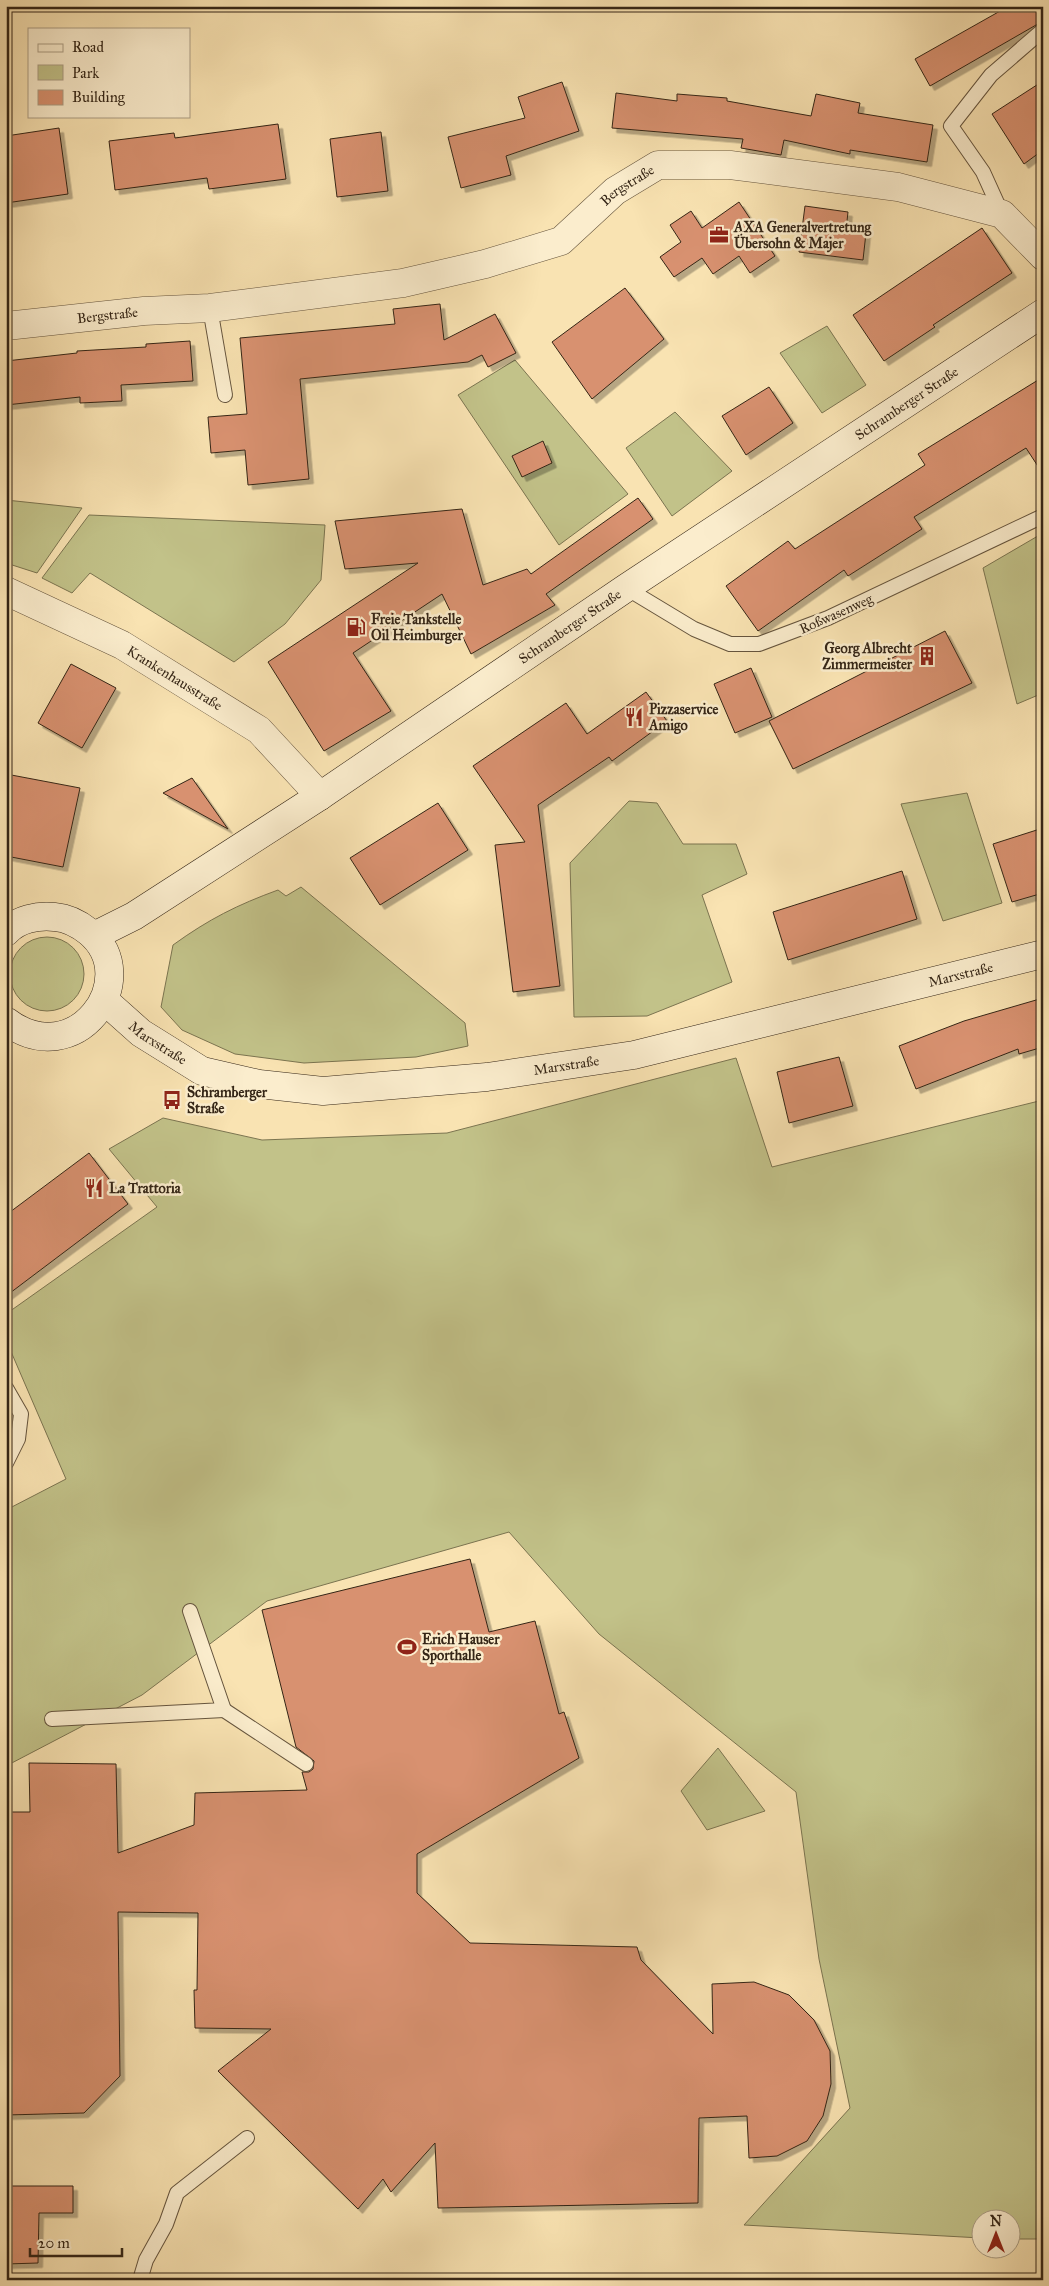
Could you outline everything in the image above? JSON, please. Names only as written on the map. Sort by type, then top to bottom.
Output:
[{"type":"street","name":"Bergstraße","points":[[6,326],[144,311],[210,308],[403,283],[485,264],[561,241],[615,191],[658,165],[730,165],[898,186],[1002,214]]},
{"type":"street","points":[[1002,214],[1043,256]]},
{"type":"street","name":"Schramberger Straße","points":[[94,936],[134,916],[320,796],[626,588],[1043,314]]},
{"type":"street","name":"Krankenhausstraße","points":[[6,591],[122,645],[259,730],[320,796]]},
{"type":"street","points":[[6,932],[26,920],[44,916],[62,917],[80,924],[94,936],[103,951],[108,967],[108,983],[104,1000],[96,1015],[83,1026],[67,1034],[51,1037],[34,1036],[18,1030],[6,1021]]},
{"type":"street","name":"Marxstraße","points":[[104,1000],[141,1033],[202,1071],[259,1084],[323,1091],[487,1077],[634,1055],[1043,954]]},
{"type":"lane","points":[[1002,214],[983,172],[951,126],[990,75],[1042,30]]},
{"type":"lane","points":[[210,308],[225,395]]},
{"type":"lane","name":"Roßwasenweg","points":[[626,588],[694,629],[730,644],[759,644],[828,618],[1043,516]]},
{"type":"lane","points":[[6,1388],[21,1414],[18,1439],[6,1463]]},
{"type":"lane","points":[[190,1611],[224,1710]]},
{"type":"lane","points":[[52,1719],[224,1710],[306,1764]]},
{"type":"lane","points":[[140,2280],[146,2260],[166,2224],[177,2193],[247,2138]]},
{"type":"green space","points":[[827,326],[866,385],[822,413],[780,353]]},
{"type":"green space","points":[[515,360],[628,494],[559,545],[458,395]]},
{"type":"green space","points":[[675,412],[732,471],[672,516],[626,448]]},
{"type":"green space","points":[[6,500],[82,508],[37,573],[6,563]]},
{"type":"green space","points":[[89,515],[325,525],[321,580],[285,624],[234,662],[90,573],[72,593],[42,578]]},
{"type":"green space","points":[[1043,533],[1043,693],[1017,704],[983,568]]},
{"type":"green space","points":[[967,793],[1002,903],[943,921],[901,804]]},
{"type":"green space","points":[[629,801],[657,803],[683,844],[736,844],[747,874],[702,895],[732,982],[647,1016],[574,1017],[570,863]]},
{"type":"green space","points":[[301,887],[465,1023],[468,1046],[416,1057],[304,1063],[235,1054],[182,1030],[161,1007],[173,945],[211,920],[249,901],[278,890],[286,896]]},
{"type":"green space","points":[[40,937],[54,937],[68,943],[78,953],[84,967],[84,981],[78,995],[68,1005],[54,1011],[40,1011],[26,1005],[16,995],[10,981],[10,967],[16,953],[26,943]]},
{"type":"green space","points":[[736,1058],[772,1167],[1043,1100],[1043,2239],[1022,2239],[1022,2208],[972,2208],[972,2238],[744,2225],[850,2108],[819,1959],[796,1792],[599,1634],[509,1532],[267,1601],[142,1695],[6,1766],[6,1510],[66,1479],[6,1340],[6,1314],[157,1207],[109,1149],[163,1118],[262,1140],[447,1133]]},
{"type":"green space","points":[[718,1748],[765,1811],[707,1830],[681,1791]]},
{"type":"building","points":[[1009,6],[1043,6],[1043,21],[930,86],[915,59]]},
{"type":"building","points":[[1043,81],[1043,150],[1024,164],[992,114]]},
{"type":"building","points":[[562,82],[579,131],[506,156],[511,175],[461,188],[448,137],[525,118],[518,97]]},
{"type":"building","points":[[616,93],[677,101],[677,94],[727,98],[727,101],[811,116],[816,94],[860,103],[858,113],[933,125],[927,162],[850,150],[850,154],[784,140],[781,155],[741,148],[743,139],[612,128]]},
{"type":"building","points":[[278,124],[286,179],[209,189],[207,178],[115,190],[109,141],[174,133],[175,138]]},
{"type":"building","points":[[59,128],[68,194],[6,203],[6,136]]},
{"type":"building","points":[[381,132],[388,191],[337,197],[330,139]]},
{"type":"building","name":"AXA Generalvertretung Übersohn & Majer","points":[[739,202],[775,256],[750,273],[739,256],[713,274],[702,258],[674,277],[660,257],[681,242],[670,225],[691,211],[702,228]]},
{"type":"building","points":[[805,206],[848,212],[846,230],[866,233],[863,260],[799,252]]},
{"type":"building","points":[[982,228],[1012,273],[933,325],[935,327],[884,361],[853,315]]},
{"type":"building","points":[[625,288],[664,339],[592,399],[552,342]]},
{"type":"building","points":[[440,304],[444,340],[495,314],[516,353],[488,367],[482,355],[468,362],[300,379],[309,479],[248,485],[245,450],[211,453],[208,417],[247,414],[240,338],[395,324],[393,309]]},
{"type":"building","points":[[190,341],[193,381],[121,385],[122,401],[80,403],[80,397],[6,405],[6,361],[77,353],[77,351],[146,347],[146,344]]},
{"type":"building","points":[[1043,377],[1043,474],[1026,448],[914,517],[922,529],[848,576],[844,570],[758,631],[726,586],[788,541],[795,549],[925,465],[918,454]]},
{"type":"building","points":[[769,387],[793,423],[746,455],[722,416]]},
{"type":"building","points":[[543,441],[552,463],[522,477],[512,456]]},
{"type":"building","points":[[638,498],[653,519],[546,594],[555,605],[471,654],[442,594],[353,653],[391,711],[324,751],[268,662],[418,563],[345,569],[335,521],[462,509],[483,585],[527,569],[531,574]]},
{"type":"building","points":[[945,631],[972,683],[793,769],[769,721]]},
{"type":"building","points":[[71,664],[116,688],[82,748],[38,723]]},
{"type":"building","points":[[751,668],[772,717],[735,733],[714,684]]},
{"type":"building","points":[[646,692],[667,721],[612,761],[609,757],[538,805],[560,986],[513,992],[495,845],[525,842],[473,766],[566,703],[587,734]]},
{"type":"building","points":[[6,774],[80,788],[63,867],[6,856]]},
{"type":"building","points":[[192,778],[228,829],[163,793]]},
{"type":"building","points":[[438,803],[468,850],[380,905],[350,858]]},
{"type":"building","points":[[1043,828],[1043,893],[1012,902],[993,844]]},
{"type":"building","points":[[902,871],[917,919],[788,960],[773,912]]},
{"type":"building","points":[[1043,998],[1043,1047],[1019,1054],[1018,1049],[916,1089],[899,1046],[964,1021]]},
{"type":"building","points":[[839,1057],[853,1106],[789,1123],[777,1072]]},
{"type":"building","points":[[89,1153],[128,1204],[6,1296],[6,1215]]},
{"type":"building","points":[[470,1559],[489,1632],[535,1621],[559,1714],[564,1712],[579,1758],[417,1854],[417,1893],[470,1943],[637,1947],[641,1960],[713,2034],[712,1984],[754,1982],[789,1995],[814,2020],[830,2051],[831,2084],[823,2116],[807,2141],[777,2156],[749,2158],[747,2116],[699,2118],[698,2203],[438,2208],[435,2143],[391,2192],[383,2179],[358,2209],[218,2071],[271,2029],[195,2028],[194,1990],[197,1990],[198,1913],[118,1912],[120,2076],[84,2113],[6,2115],[6,1812],[30,1812],[29,1763],[116,1764],[118,1853],[194,1825],[195,1793],[307,1790],[302,1772],[309,1772],[313,1769],[314,1761],[296,1747],[262,1610]]},
{"type":"building","points":[[6,2186],[73,2186],[73,2213],[39,2213],[38,2263],[6,2264]]},
{"type":"place","name":"AXA Generalvertretung Übersohn & Majer","points":[[719,235]]},
{"type":"place","name":"Freie Tankstelle Oil Heimburger","points":[[356,627]]},
{"type":"place","name":"Georg Albrecht Zimmermeister","points":[[927,656]]},
{"type":"place","name":"Pizzaservice Amigo","points":[[634,717]]},
{"type":"place","name":"Schramberger Straße","points":[[172,1100]]},
{"type":"place","name":"La Trattoria","points":[[94,1188]]},
{"type":"place","name":"Erich Hauser Sporthalle","points":[[407,1647]]}]
